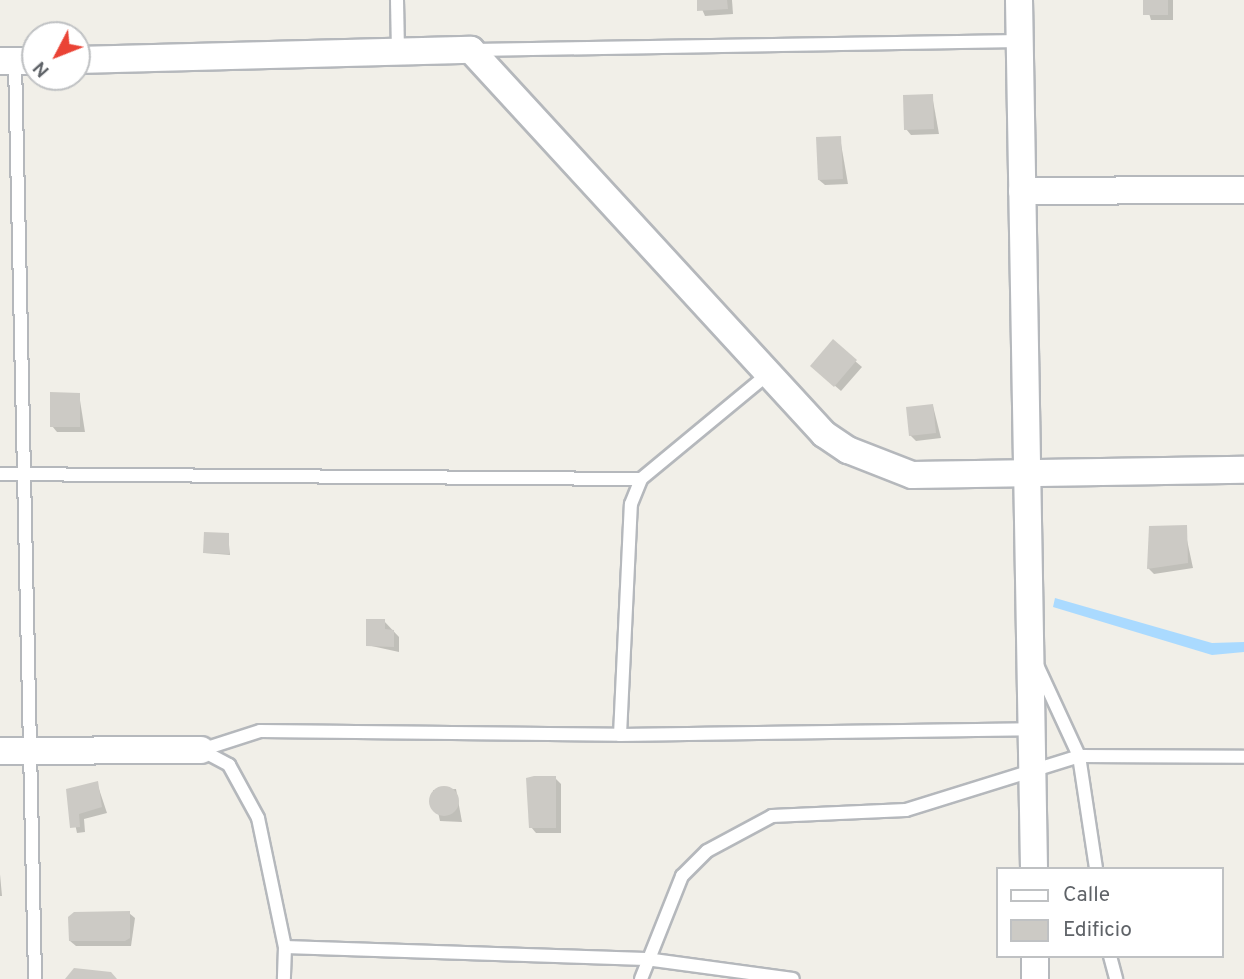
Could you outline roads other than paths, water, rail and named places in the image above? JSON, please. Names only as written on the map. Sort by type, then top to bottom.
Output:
[{"type":"street","points":[[1019,0],[1034,867]]},
{"type":"street","points":[[91,60],[471,50],[824,434],[874,463],[912,475],[1244,470]]},
{"type":"street","points":[[1022,191],[1244,190]]},
{"type":"street","points":[[0,751],[201,750]]},
{"type":"street","points":[[1035,958],[1035,979]]},
{"type":"lane","points":[[397,0],[398,52]]},
{"type":"lane","points":[[471,50],[1020,41]]},
{"type":"lane","points":[[17,61],[29,475],[35,979]]},
{"type":"lane","points":[[620,735],[631,504],[641,479],[768,374]]},
{"type":"lane","points":[[0,474],[641,479]]},
{"type":"lane","points":[[1030,649],[1079,757],[1096,867]]},
{"type":"lane","points":[[201,750],[260,731],[620,735],[1031,729]]},
{"type":"lane","points":[[201,750],[229,765],[246,788],[285,947],[284,979]]},
{"type":"lane","points":[[641,979],[646,959],[682,876],[707,851],[760,822],[801,810],[906,810],[1032,768],[1079,757],[1244,757]]},
{"type":"lane","points":[[285,947],[646,959],[793,979]]},
{"type":"lane","points":[[1111,958],[1116,979]]},
{"type":"water","points":[[1055,598],[1212,643],[1244,642],[1244,652],[1212,655],[1053,607]]}]
